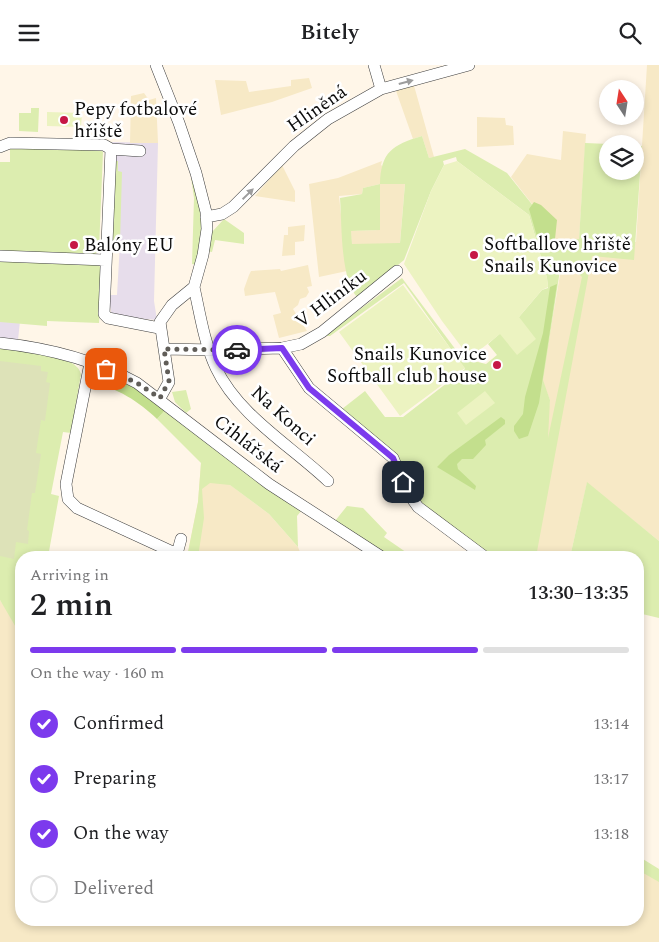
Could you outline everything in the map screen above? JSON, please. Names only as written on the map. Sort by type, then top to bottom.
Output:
[{"type":"street","points":[[156,65],[196,173],[206,217],[206,240],[194,287],[166,312],[161,320],[159,328],[169,381],[160,398]]},
{"type":"street","points":[[374,65],[381,89]]},
{"type":"street","name":"Hliněná","points":[[206,217],[226,212],[309,134],[328,119],[381,89],[469,65]]},
{"type":"street","points":[[0,147],[10,143],[38,143],[104,145],[111,149],[140,151]]},
{"type":"street","points":[[111,149],[104,316],[159,328]]},
{"type":"street","points":[[0,256],[106,260]]},
{"type":"street","name":"V Hliníku","points":[[164,349],[282,348],[301,344],[317,335],[398,271]]},
{"type":"street","name":"Na Konci","points":[[194,287],[209,350],[221,378],[238,400],[328,481]]},
{"type":"street","name":"Cihlářská","points":[[0,343],[42,349],[90,363],[130,379],[160,398],[269,484],[373,551]]},
{"type":"street","name":"V Hliníku","points":[[282,348],[309,388],[393,458],[408,493],[418,507],[477,551]]},
{"type":"street","points":[[90,363],[66,484],[68,499],[81,509],[166,551]]},
{"type":"street","points":[[177,551],[181,539]]},
{"type":"shaded area","points":[[647,65],[659,65],[659,541],[587,483],[571,551],[529,551],[550,400],[542,380],[566,240],[555,239],[550,227],[511,177],[527,154],[561,160],[563,131],[586,134],[579,239],[636,242],[640,180],[644,180],[643,135]]},
{"type":"shaded area","points":[[309,78],[312,88],[272,102],[221,115],[215,80],[246,81],[249,92],[291,86],[291,80]]},
{"type":"shaded area","points":[[413,82],[434,157],[429,158],[422,136],[413,139],[395,88]]},
{"type":"shaded area","points":[[144,93],[149,100],[156,98],[158,143],[130,143],[131,96]]},
{"type":"shaded area","points":[[477,117],[505,118],[506,125],[513,126],[514,145],[477,147]]},
{"type":"shaded area","points":[[112,142],[158,143],[154,301],[157,320],[112,316],[108,295],[117,295],[120,243]]},
{"type":"shaded area","points":[[382,161],[381,165],[405,183],[399,254],[352,261],[351,231],[379,230],[380,184],[363,188],[362,194],[339,196],[347,271],[319,277],[309,184],[338,178]]},
{"type":"shaded area","points":[[282,165],[295,191],[295,202],[255,196]]},
{"type":"shaded area","points":[[305,225],[304,241],[295,242],[295,255],[282,256],[284,235],[288,235],[288,227]]},
{"type":"shaded area","points":[[308,265],[312,286],[307,287],[309,292],[306,297],[300,299],[298,305],[293,309],[307,331],[279,338],[273,315],[281,313],[275,292],[245,296],[244,289],[249,275],[251,271],[280,269],[281,271]]},
{"type":"shaded area","points":[[0,319],[20,321],[18,340],[0,338]]},
{"type":"shaded area","points":[[201,463],[269,514],[300,551],[188,551],[198,502]]},
{"type":"shaded area","points":[[0,600],[15,621],[15,926],[644,926],[644,868],[659,877],[659,942],[0,942]]},
{"type":"green space","points":[[31,108],[39,108],[38,132],[19,131],[19,113],[31,113]]},
{"type":"green space","name":"Pepy fotbalové hřiště","points":[[47,112],[82,113],[81,127],[47,126]]},
{"type":"green space","points":[[422,136],[429,158],[465,149],[507,173],[550,227],[555,239],[579,239],[585,143],[599,144],[599,180],[640,180],[634,260],[592,256],[537,551],[482,551],[417,500],[407,483],[402,468],[342,409],[365,391],[385,417],[403,417],[465,369],[404,283],[330,336],[324,336],[402,278],[459,354],[466,359],[486,364],[497,355],[488,344],[519,317],[542,290],[548,288],[547,278],[529,215],[457,161],[456,157],[443,161],[444,165],[431,191],[404,260],[358,298],[352,290],[345,265],[340,198],[362,194],[363,188],[380,184],[386,157],[396,147]],"holes":[[[380,184],[405,184],[400,243],[352,244],[351,231],[380,230]],[[560,270],[576,271],[582,277],[548,438],[550,400],[543,380]]]},
{"type":"green space","points":[[10,146],[101,150],[103,152],[99,250],[95,254],[0,252],[0,162],[10,162]]},
{"type":"green space","points":[[114,161],[118,161],[118,171],[122,172],[120,242],[109,242]]},
{"type":"green space","name":"Softballove hřiště Snails Kunovice","points":[[457,161],[529,215],[548,287],[542,290],[519,317],[536,339],[517,355],[500,334],[476,353],[466,353],[404,264],[431,191],[444,165]]},
{"type":"green space","points":[[191,177],[198,201],[201,221],[196,265],[192,264],[194,198]]},
{"type":"green space","points":[[534,202],[541,205],[557,220],[555,239],[546,245],[538,240],[529,209]]},
{"type":"green space","points":[[224,219],[244,233],[244,244],[215,240],[212,252],[207,251],[212,232]]},
{"type":"green space","points":[[0,259],[97,263],[102,269],[99,323],[47,321],[47,326],[0,322]]},
{"type":"green space","points":[[557,284],[539,403],[528,436],[519,439],[514,431],[514,426],[523,414],[525,397],[543,333],[550,287]]},
{"type":"green space","points":[[403,285],[465,368],[400,416],[339,332]]},
{"type":"green space","points":[[0,348],[46,354],[59,358],[77,367],[81,374],[71,433],[63,432],[51,494],[59,496],[49,551],[15,551],[15,626],[0,600]]},
{"type":"green space","points":[[0,361],[41,366],[41,371],[48,372],[46,382],[50,383],[45,421],[41,420],[36,453],[41,454],[35,493],[32,493],[27,530],[29,531],[28,544],[16,542],[14,559],[0,556]]},
{"type":"green space","points":[[105,373],[132,385],[167,408],[157,419],[127,396],[110,388],[91,383],[93,376]]},
{"type":"green space","points":[[186,390],[191,409],[186,413],[175,402],[172,392]]},
{"type":"green space","points":[[485,391],[495,403],[466,425],[457,413]]},
{"type":"green space","points":[[167,408],[301,511],[297,516],[298,547],[269,514],[230,485],[210,483],[202,489],[204,518],[199,551],[188,551],[198,502],[201,463],[157,419]]},
{"type":"green space","points":[[501,417],[505,420],[505,424],[485,440],[486,445],[473,459],[462,459],[457,464],[458,469],[476,486],[475,490],[437,467],[449,455]]},
{"type":"green space","points":[[587,482],[659,541],[659,618],[644,614],[644,551],[571,551]]},
{"type":"green space","points":[[347,506],[363,508],[387,533],[384,537],[404,551],[382,551],[335,521]]},
{"type":"green space","points":[[644,860],[659,869],[659,882],[644,873]]},
{"type":"way so far","points":[[106,369],[137,383],[160,398],[167,388],[169,381],[164,349],[237,350]]},
{"type":"place","name":"Pepy fotbalové hřiště","points":[[64,120]]},
{"type":"place","name":"Balóny EU","points":[[74,245]]},
{"type":"place","name":"Softballove hřiště Snails Kunovice","points":[[474,255]]},
{"type":"place","name":"Snails Kunovice Softball club house","points":[[497,365]]},
{"type":"route","points":[[237,350],[282,348],[285,355],[316,395],[393,458],[403,482]]}]
